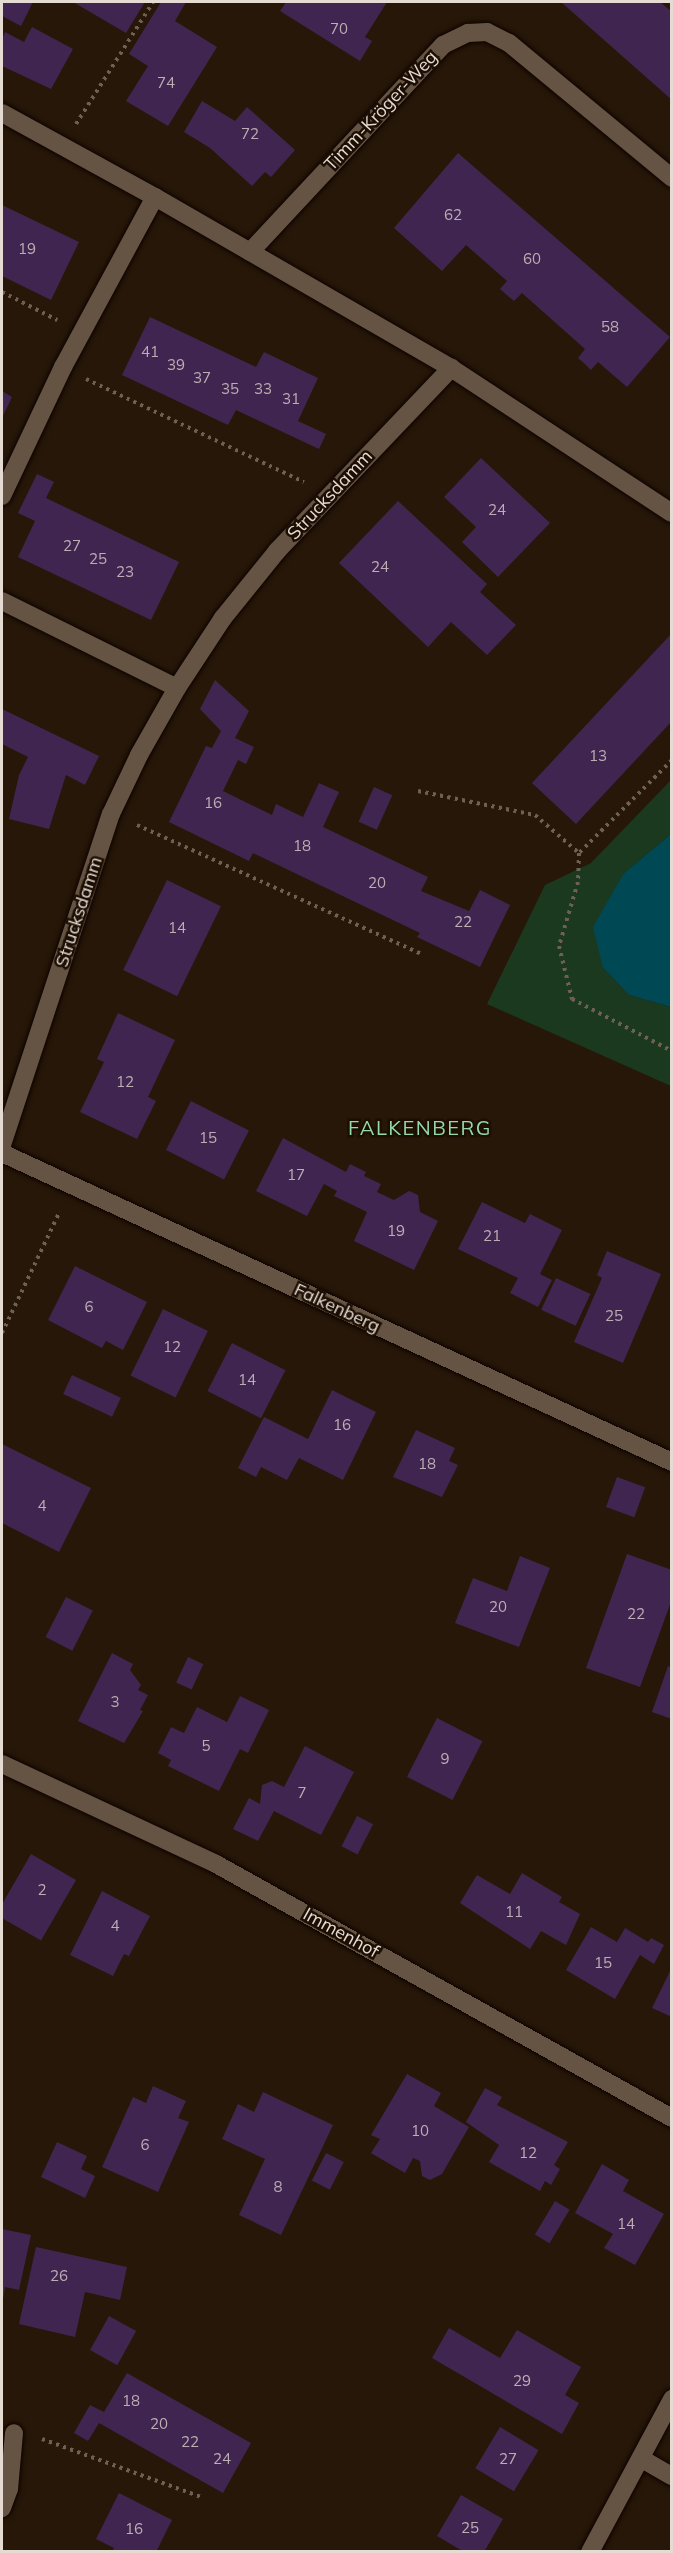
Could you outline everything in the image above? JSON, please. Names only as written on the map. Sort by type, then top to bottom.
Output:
[{"type":"street","name":"Timm-Kröger-Weg","points":[[250,252],[443,45],[468,33],[487,32],[509,43],[672,178]]},
{"type":"street","points":[[2,113],[155,197],[451,368],[672,513]]},
{"type":"street","points":[[2,496],[63,367],[155,197]]},
{"type":"street","name":"Strucksdamm","points":[[2,1144],[111,814],[139,755],[177,688],[223,618],[329,494],[451,368]]},
{"type":"street","points":[[2,601],[177,688]]},
{"type":"street","name":"Falkenberg","points":[[2,1153],[672,1462]]},
{"type":"street","name":"Immenhof","points":[[2,1764],[216,1864],[672,2118]]},
{"type":"street","points":[[590,2552],[642,2459],[672,2399]]},
{"type":"street","points":[[2,2508],[9,2489],[14,2433]]},
{"type":"street","points":[[642,2459],[672,2476]]},
{"type":"path","points":[[63,145],[153,2]]},
{"type":"path","points":[[2,292],[57,320]]},
{"type":"path","points":[[88,380],[329,494]]},
{"type":"path","points":[[672,760],[579,852],[578,882],[559,946],[572,999],[672,1051]]},
{"type":"path","points":[[418,791],[536,815],[579,852]]},
{"type":"path","points":[[111,814],[421,954]]},
{"type":"path","points":[[2,1333],[72,1186]]},
{"type":"path","points":[[14,2433],[58,2442],[201,2497]]},
{"type":"green space","points":[[671,780],[671,834],[624,873],[603,968],[629,995],[671,1007],[671,1086],[487,1004],[545,885],[591,863]]},
{"type":"water","points":[[671,834],[671,1007],[629,995],[603,968],[593,927],[624,873]]},
{"type":"building","points":[[2,2],[33,2],[21,26],[2,16]]},
{"type":"building","points":[[73,2],[145,2],[126,33]]},
{"type":"building","points":[[161,2],[186,2],[175,21],[217,47],[168,126],[126,101],[148,66],[129,54]]},
{"type":"building","points":[[286,2],[387,2],[365,37],[372,41],[360,61],[280,11]]},
{"type":"building","points":[[561,2],[660,2],[672,12],[672,100]]},
{"type":"building","points":[[32,27],[73,49],[51,89],[2,66],[2,39],[5,32],[24,42]]},
{"type":"building","points":[[202,101],[235,121],[247,107],[295,150],[271,177],[265,172],[252,186],[210,148],[184,132]]},
{"type":"building","points":[[458,153],[670,337],[627,387],[598,362],[591,370],[578,358],[585,349],[522,293],[514,301],[508,296],[500,289],[507,281],[466,245],[442,271],[394,228]]},
{"type":"building","points":[[2,205],[79,242],[51,300],[2,276]]},
{"type":"building","points":[[150,317],[256,367],[264,352],[318,378],[298,421],[326,434],[319,449],[236,410],[228,425],[122,375]]},
{"type":"building","points":[[2,391],[12,397],[2,418]]},
{"type":"building","points":[[481,458],[550,523],[498,577],[462,542],[476,527],[444,497]]},
{"type":"building","points":[[37,474],[54,482],[46,498],[179,562],[151,620],[18,557],[35,521],[18,513]]},
{"type":"building","points":[[398,501],[487,584],[480,592],[516,625],[487,655],[451,622],[428,647],[339,563]]},
{"type":"building","points":[[672,633],[672,721],[576,824],[532,783]]},
{"type":"building","points":[[215,680],[249,711],[235,738],[254,747],[246,764],[238,760],[223,791],[272,815],[276,804],[303,817],[319,783],[339,792],[323,827],[428,877],[421,891],[469,911],[480,890],[510,905],[480,967],[417,937],[420,933],[253,853],[249,861],[169,822],[206,746],[212,748],[221,731],[200,709]]},
{"type":"building","points":[[2,709],[99,756],[85,785],[66,775],[49,829],[9,819],[19,775],[28,757],[2,744]]},
{"type":"building","points":[[374,787],[392,795],[377,830],[359,822]]},
{"type":"building","points":[[167,880],[221,906],[177,996],[123,970]]},
{"type":"building","points":[[118,1013],[175,1040],[148,1097],[156,1101],[137,1139],[80,1112],[104,1062],[97,1059]]},
{"type":"building","points":[[191,1101],[249,1131],[224,1180],[166,1150]]},
{"type":"building","points":[[283,1138],[346,1172],[350,1164],[366,1172],[364,1176],[381,1184],[377,1192],[394,1200],[409,1191],[418,1195],[420,1212],[438,1221],[414,1270],[354,1241],[367,1212],[334,1196],[337,1191],[324,1184],[307,1216],[256,1191]]},
{"type":"building","points":[[482,1202],[525,1223],[530,1214],[562,1230],[540,1274],[552,1280],[538,1307],[510,1293],[518,1278],[458,1249]]},
{"type":"building","points":[[607,1251],[661,1274],[623,1363],[574,1342],[602,1278],[597,1275]]},
{"type":"building","points":[[75,1266],[147,1302],[123,1350],[106,1341],[102,1348],[48,1320]]},
{"type":"building","points":[[556,1278],[590,1294],[576,1326],[541,1310]]},
{"type":"building","points":[[163,1309],[208,1331],[176,1397],[131,1376]]},
{"type":"building","points":[[232,1343],[285,1370],[261,1418],[207,1391]]},
{"type":"building","points":[[72,1375],[121,1398],[112,1417],[63,1394]]},
{"type":"building","points":[[332,1390],[376,1412],[343,1480],[299,1458],[287,1480],[261,1467],[256,1477],[238,1468],[264,1417],[308,1439]]},
{"type":"building","points":[[416,1430],[455,1448],[449,1461],[458,1465],[442,1497],[393,1477]]},
{"type":"building","points":[[2,1444],[91,1488],[59,1552],[2,1523]]},
{"type":"building","points":[[617,1477],[645,1487],[634,1517],[606,1507]]},
{"type":"building","points":[[627,1554],[672,1570],[672,1599],[640,1687],[586,1668]]},
{"type":"building","points":[[520,1556],[550,1568],[519,1647],[455,1623],[473,1578],[507,1591]]},
{"type":"building","points":[[66,1597],[93,1611],[72,1651],[46,1637]]},
{"type":"building","points":[[112,1653],[133,1664],[130,1670],[141,1685],[138,1690],[148,1695],[140,1710],[143,1711],[124,1743],[78,1721]]},
{"type":"building","points":[[188,1657],[203,1664],[192,1690],[176,1682]]},
{"type":"building","points":[[668,1666],[672,1668],[672,1719],[652,1712]]},
{"type":"building","points":[[240,1696],[269,1710],[248,1753],[240,1749],[219,1791],[168,1766],[171,1760],[158,1753],[171,1727],[184,1733],[197,1707],[227,1722]]},
{"type":"building","points":[[437,1718],[482,1741],[452,1800],[407,1777]]},
{"type":"building","points":[[305,1746],[354,1772],[321,1835],[274,1811],[258,1841],[233,1829],[249,1798],[260,1804],[262,1785],[272,1781],[284,1787]]},
{"type":"building","points":[[357,1816],[373,1824],[358,1854],[342,1846]]},
{"type":"building","points":[[31,1854],[76,1880],[41,1941],[2,1918],[2,1904]]},
{"type":"building","points":[[522,1873],[562,1897],[559,1902],[580,1914],[566,1945],[541,1931],[530,1949],[460,1903],[477,1875],[510,1894]]},
{"type":"building","points":[[102,1891],[150,1916],[129,1956],[124,1954],[113,1976],[70,1955]]},
{"type":"building","points":[[591,1927],[617,1942],[625,1928],[648,1942],[651,1938],[664,1945],[654,1964],[640,1955],[615,1999],[566,1970]]},
{"type":"building","points":[[672,1967],[672,2017],[652,2008]]},
{"type":"building","points":[[407,2074],[441,2093],[434,2106],[469,2127],[442,2174],[430,2180],[422,2176],[420,2161],[413,2158],[405,2173],[371,2153],[380,2139],[371,2135]]},
{"type":"building","points":[[153,2086],[186,2101],[178,2118],[189,2122],[158,2192],[102,2167],[133,2097],[146,2103]]},
{"type":"building","points":[[485,2088],[502,2097],[497,2105],[568,2142],[554,2165],[560,2169],[551,2185],[545,2181],[540,2191],[489,2162],[499,2145],[466,2122]]},
{"type":"building","points":[[263,2092],[333,2125],[281,2235],[239,2215],[265,2159],[222,2139],[238,2104],[254,2112]]},
{"type":"building","points":[[57,2142],[87,2156],[81,2169],[95,2176],[85,2198],[41,2177]]},
{"type":"building","points":[[326,2153],[344,2162],[330,2190],[312,2181]]},
{"type":"building","points":[[602,2164],[629,2180],[623,2191],[664,2214],[635,2265],[604,2248],[613,2234],[575,2213]]},
{"type":"building","points":[[555,2201],[570,2210],[549,2243],[535,2234]]},
{"type":"building","points":[[2,2229],[31,2235],[19,2290],[5,2287],[3,2300]]},
{"type":"building","points":[[36,2247],[127,2267],[120,2300],[85,2292],[75,2337],[19,2324]]},
{"type":"building","points":[[109,2316],[136,2331],[117,2365],[90,2350]]},
{"type":"building","points":[[449,2328],[500,2358],[517,2330],[581,2367],[565,2395],[579,2403],[562,2434],[432,2358]]},
{"type":"building","points":[[127,2373],[251,2443],[223,2493],[99,2423],[88,2441],[74,2433],[90,2405],[104,2412]]},
{"type":"building","points":[[500,2427],[539,2450],[514,2491],[475,2468]]},
{"type":"building","points":[[119,2493],[172,2520],[156,2552],[112,2552],[114,2548],[96,2539]]},
{"type":"building","points":[[461,2495],[503,2519],[484,2552],[464,2552],[437,2536]]},
{"type":"district","name":"FALKENBERG","points":[[420,1127]]}]
